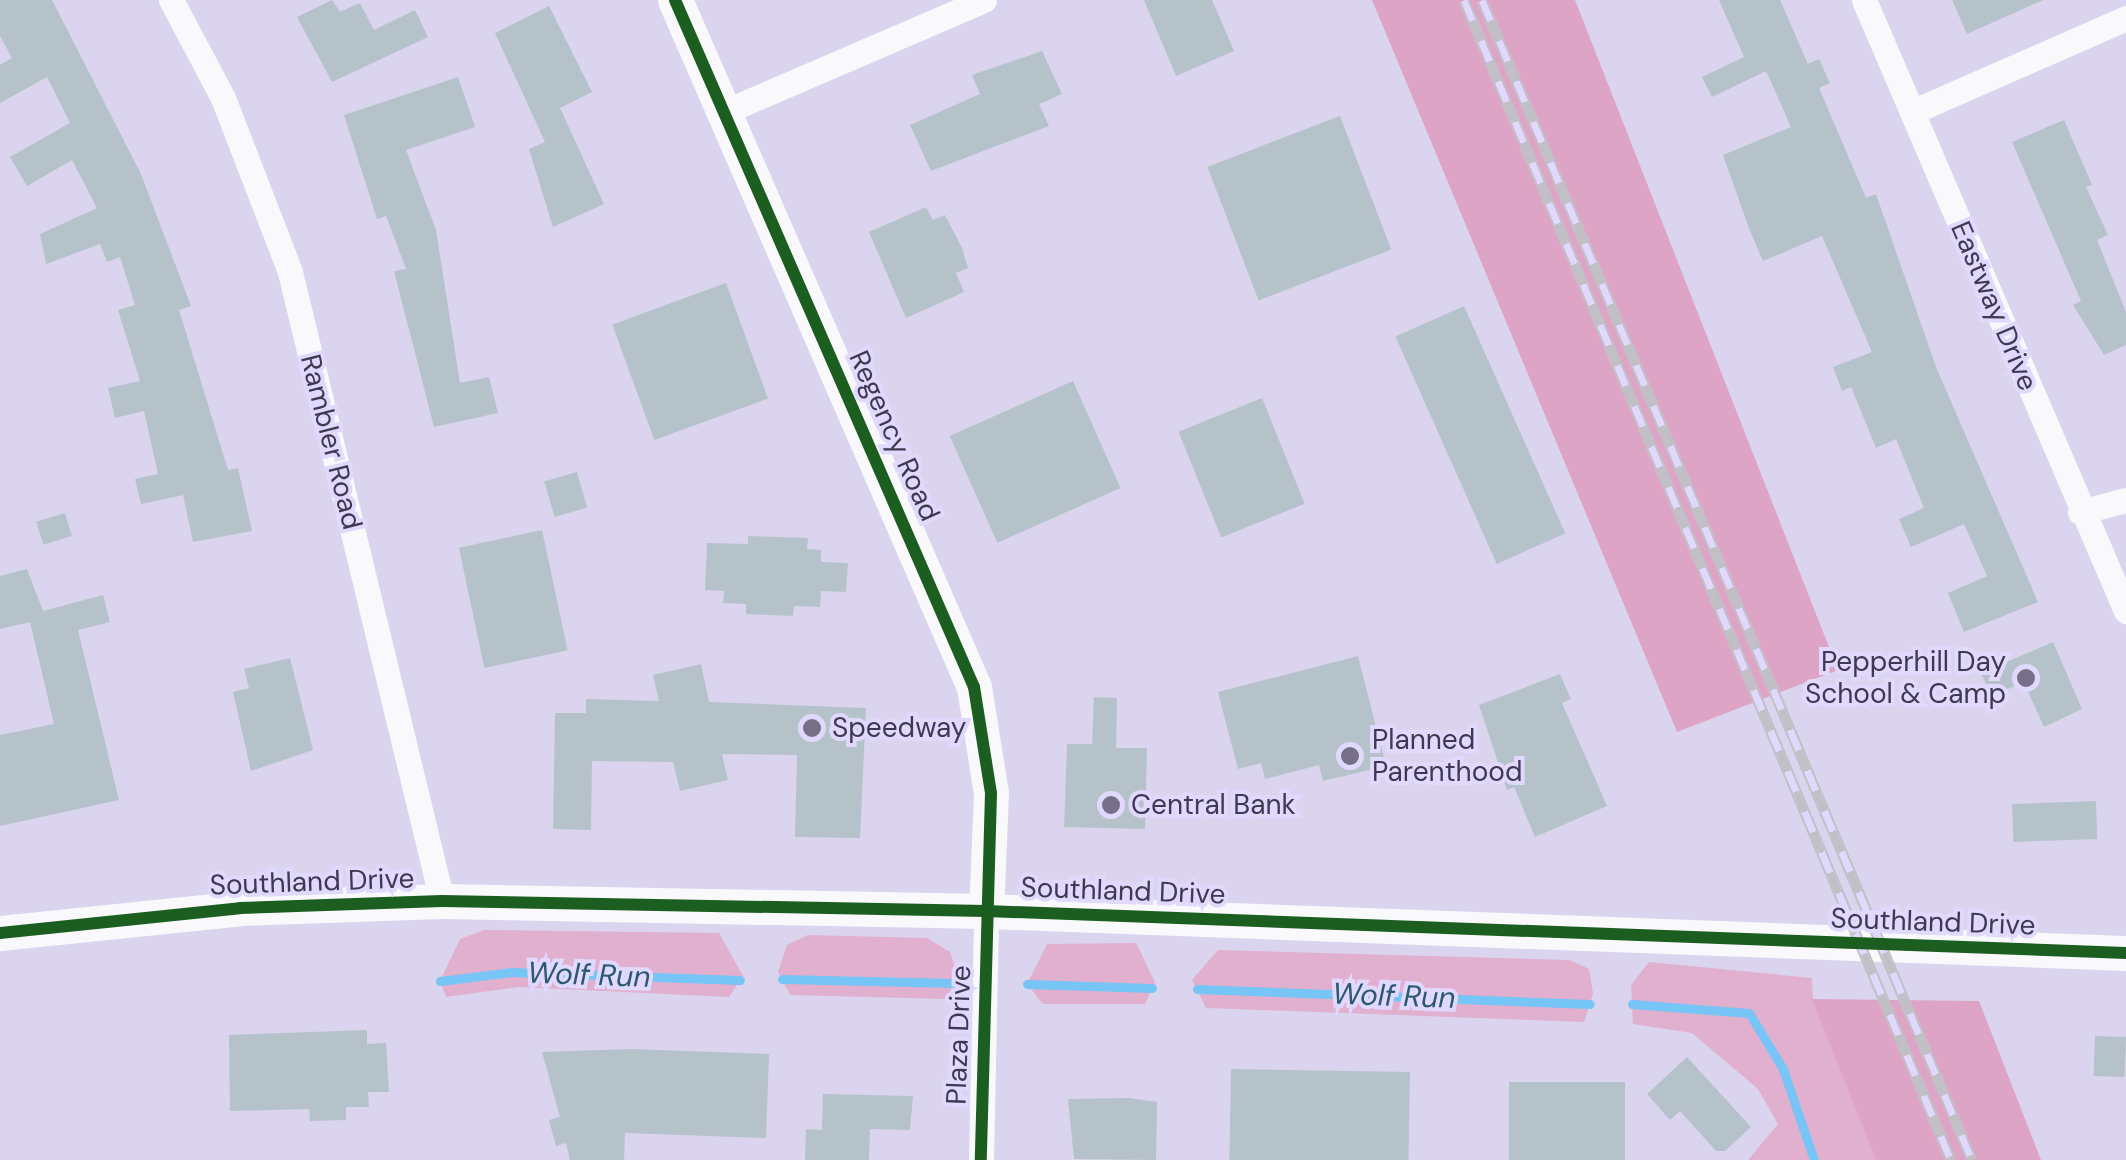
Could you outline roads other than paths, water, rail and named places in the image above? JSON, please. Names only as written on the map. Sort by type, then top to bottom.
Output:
[{"type":"main road","name":"Regency Road","points":[[675,0],[974,687],[991,793],[986,911]]},
{"type":"main road","name":"Southland Drive","points":[[0,933],[240,908],[442,902],[986,911],[2126,954]]},
{"type":"street","name":"Rambler Road","points":[[171,0],[222,98],[290,272],[442,902]]},
{"type":"street","points":[[724,112],[984,0]]},
{"type":"street","name":"Eastway Drive","points":[[1864,0],[2126,612]]},
{"type":"street","points":[[1912,112],[2126,18]]},
{"type":"street","points":[[2080,512],[2126,500]]},
{"type":"street","name":"Plaza Drive","points":[[981,1160],[986,911]]},
{"type":"waterway","name":"Wolf Run","points":[[440,981],[511,972],[740,980]]},
{"type":"waterway","name":"Wolf Run","points":[[782,979],[955,983]]},
{"type":"waterway","name":"Wolf Run","points":[[1027,984],[1152,988]]},
{"type":"waterway","name":"Wolf Run","points":[[1197,989],[1590,1004]]},
{"type":"waterway","name":"Wolf Run","points":[[1632,1004],[1749,1013],[1783,1069],[1814,1160]]},
{"type":"railway","points":[[1464,0],[1951,1160]]},
{"type":"railway","points":[[1482,0],[1972,1160]]},
{"type":"place","name":"Pepperhill Day School & Camp","points":[[2026,678]]},
{"type":"place","name":"Speedway","points":[[812,728]]},
{"type":"place","name":"Planned Parenthood","points":[[1350,756]]},
{"type":"place","name":"Central Bank","points":[[1111,805]]}]
